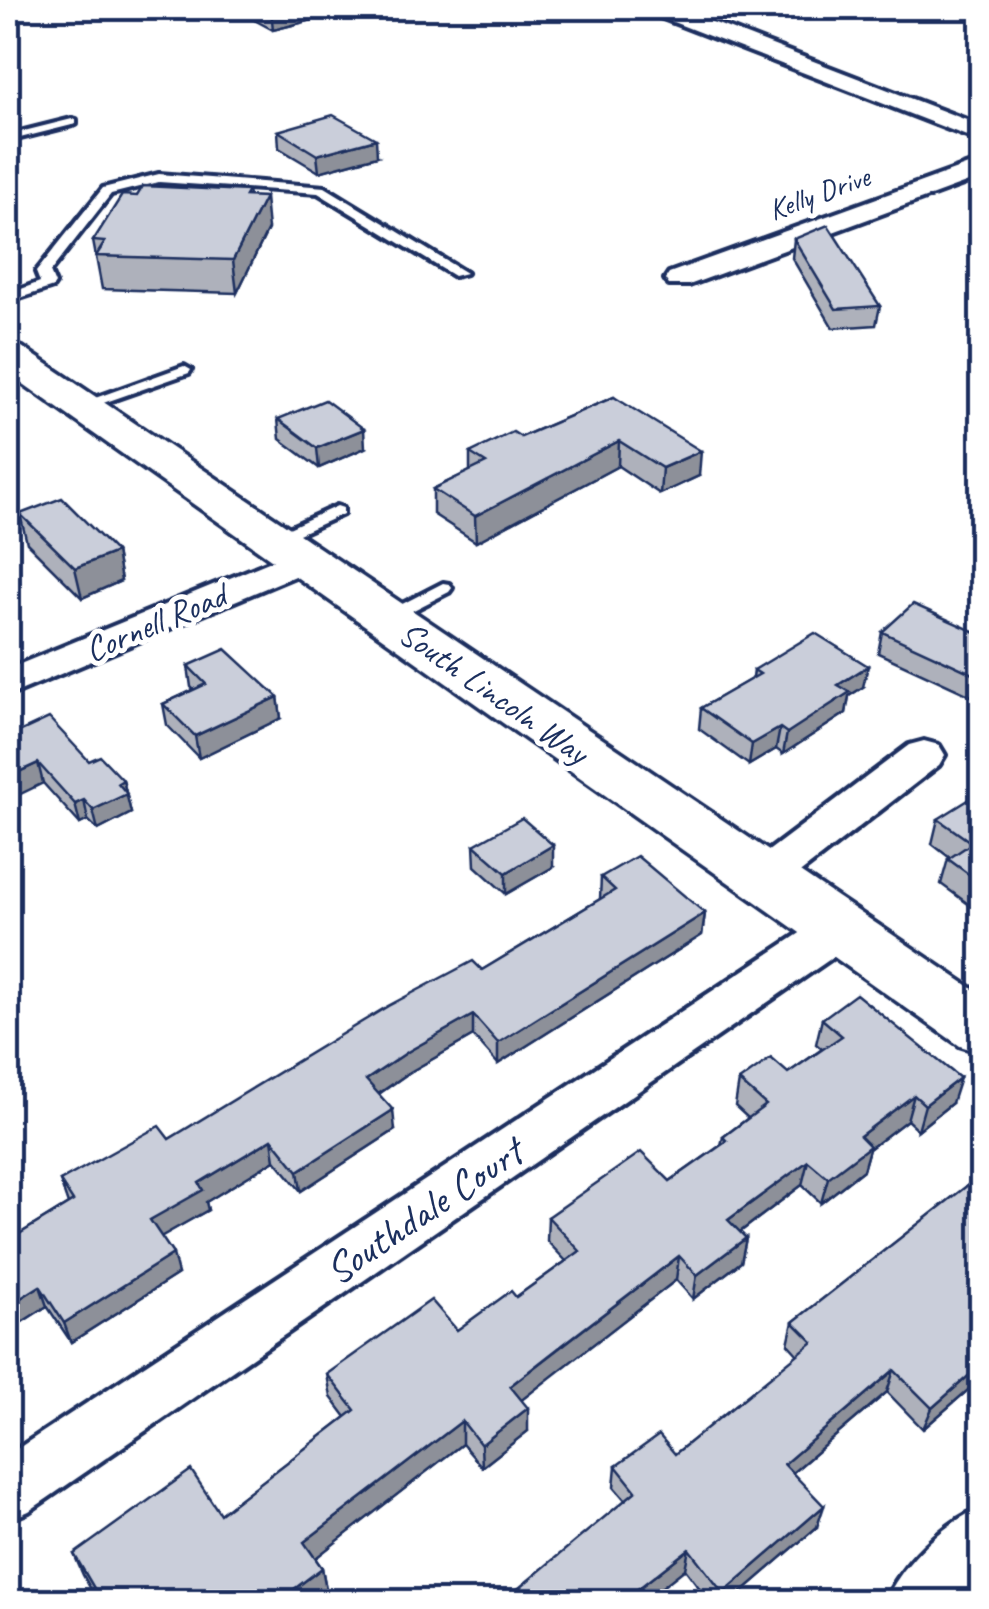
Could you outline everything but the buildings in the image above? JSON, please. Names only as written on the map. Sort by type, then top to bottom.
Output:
[{"type":"main road","name":"South Lincoln Way","points":[[8,355],[982,1028]]},
{"type":"street","points":[[658,8],[982,135]]},
{"type":"street","name":"Kelly Drive","points":[[679,279],[982,168]]},
{"type":"street","name":"Cornell Road","points":[[8,684],[288,549]]},
{"type":"street","points":[[763,878],[924,755]]},
{"type":"street","name":"Southdale Court","points":[[8,1490],[839,930]]},
{"type":"street","points":[[916,1602],[982,1538]]},
{"type":"lane","points":[[8,138],[72,122]]},
{"type":"lane","points":[[8,298],[48,284],[43,272],[107,190],[159,178],[320,190],[459,273]]},
{"type":"lane","points":[[81,406],[184,370]]},
{"type":"lane","points":[[288,549],[337,511]]},
{"type":"lane","points":[[386,617],[444,588]]}]
